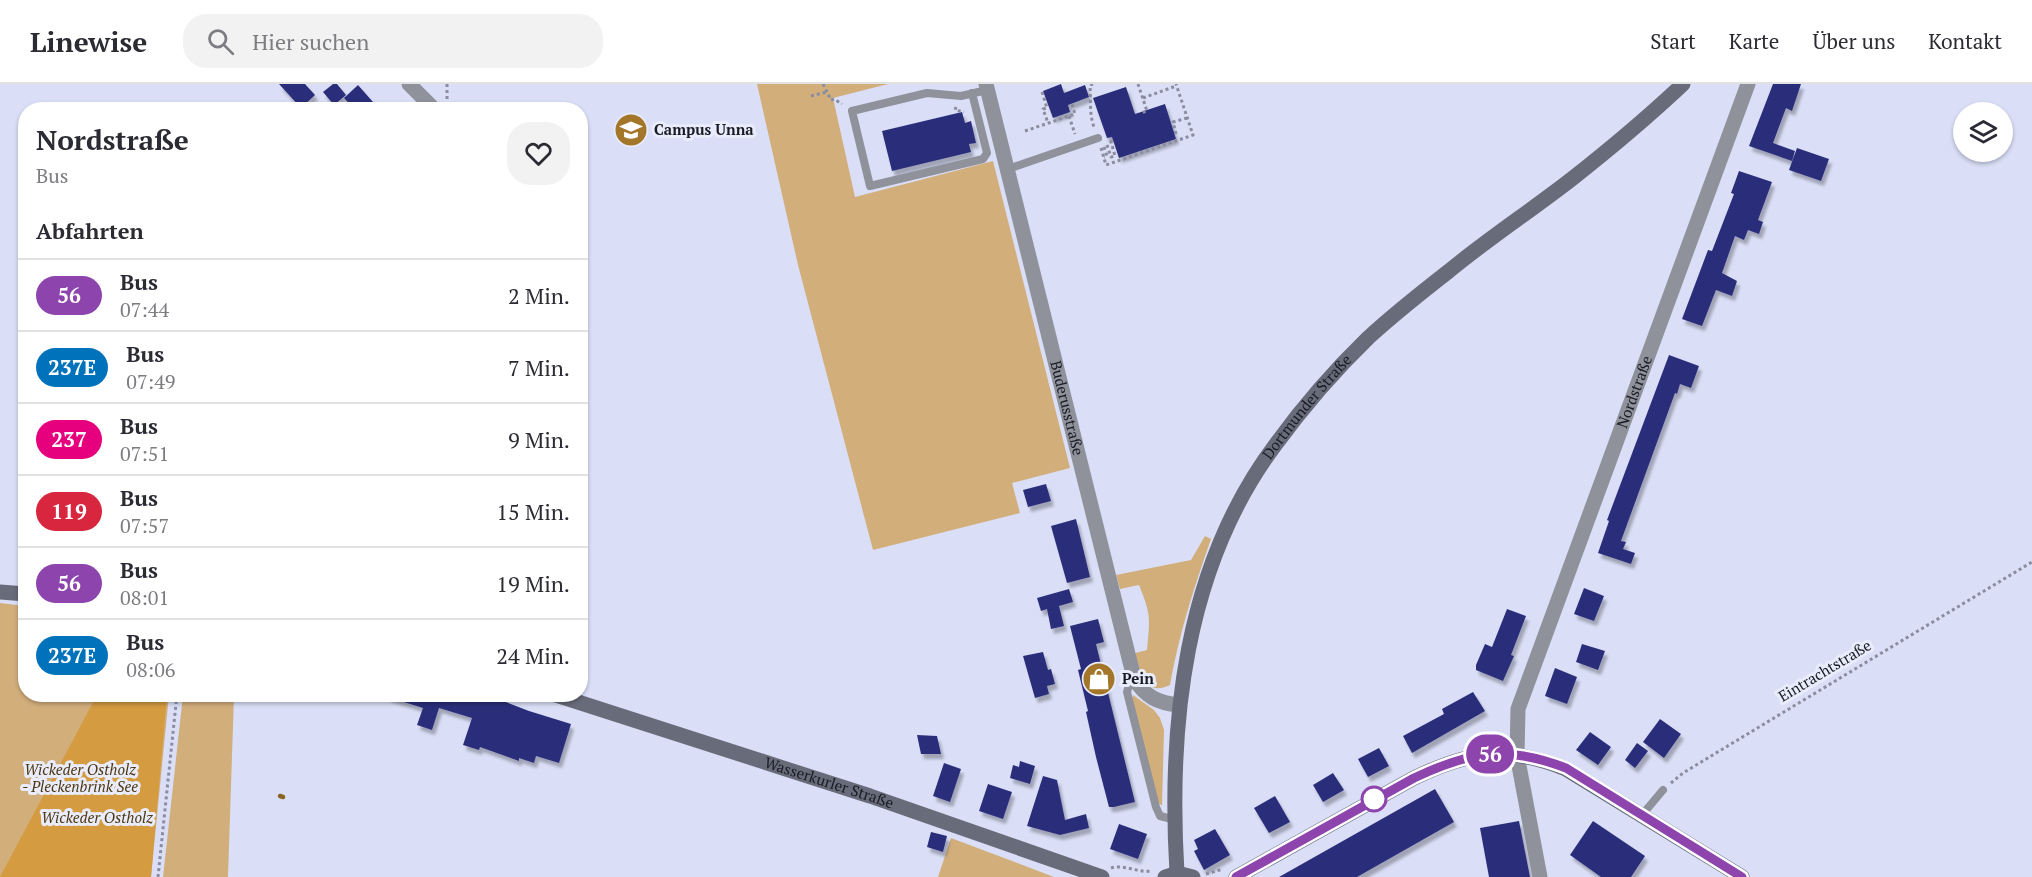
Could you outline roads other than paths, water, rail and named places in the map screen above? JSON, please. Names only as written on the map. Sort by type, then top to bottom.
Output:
[{"type":"main road","name":"Dortmunder Straße","points":[[1166,873],[1176,820],[1176,749],[1179,705],[1189,640],[1201,594],[1218,545],[1245,492],[1275,445],[1309,403],[1368,339],[1450,270],[1573,178],[1643,122],[1683,84]]},
{"type":"main road","points":[[0,592],[18,593]]},
{"type":"main road","name":"Wasserkurler Straße","points":[[578,702],[912,810],[1102,877]]},
{"type":"main road","points":[[1232,872],[1444,764],[1487,753],[1542,759],[1566,768],[1742,877]]},
{"type":"main road","points":[[1166,873],[1198,875]]},
{"type":"street","points":[[409,84],[427,102]]},
{"type":"street","name":"Nordstraße","points":[[1540,877],[1516,755],[1518,709],[1748,84]]},
{"type":"street","name":"Buderusstraße","points":[[987,87],[1134,678],[1141,690],[1151,698],[1165,704],[1179,705]]},
{"type":"lane","points":[[972,93],[987,153],[982,159],[870,186],[852,111],[927,93],[961,96],[987,87]]},
{"type":"lane","points":[[1008,169],[1098,138]]},
{"type":"lane","points":[[1134,678],[1128,692],[1156,807],[1160,816],[1176,820]]},
{"type":"lane","points":[[1642,815],[1663,790]]},
{"type":"place","name":"Campus Unna","points":[[631,130]]},
{"type":"place","name":"Pein","points":[[1099,679]]},
{"type":"park label","name":"Wickeder Ostholz - Pleckenbrink See","points":[[80,778]]},
{"type":"park label","name":"Wickeder Ostholz","points":[[97,818]]}]
